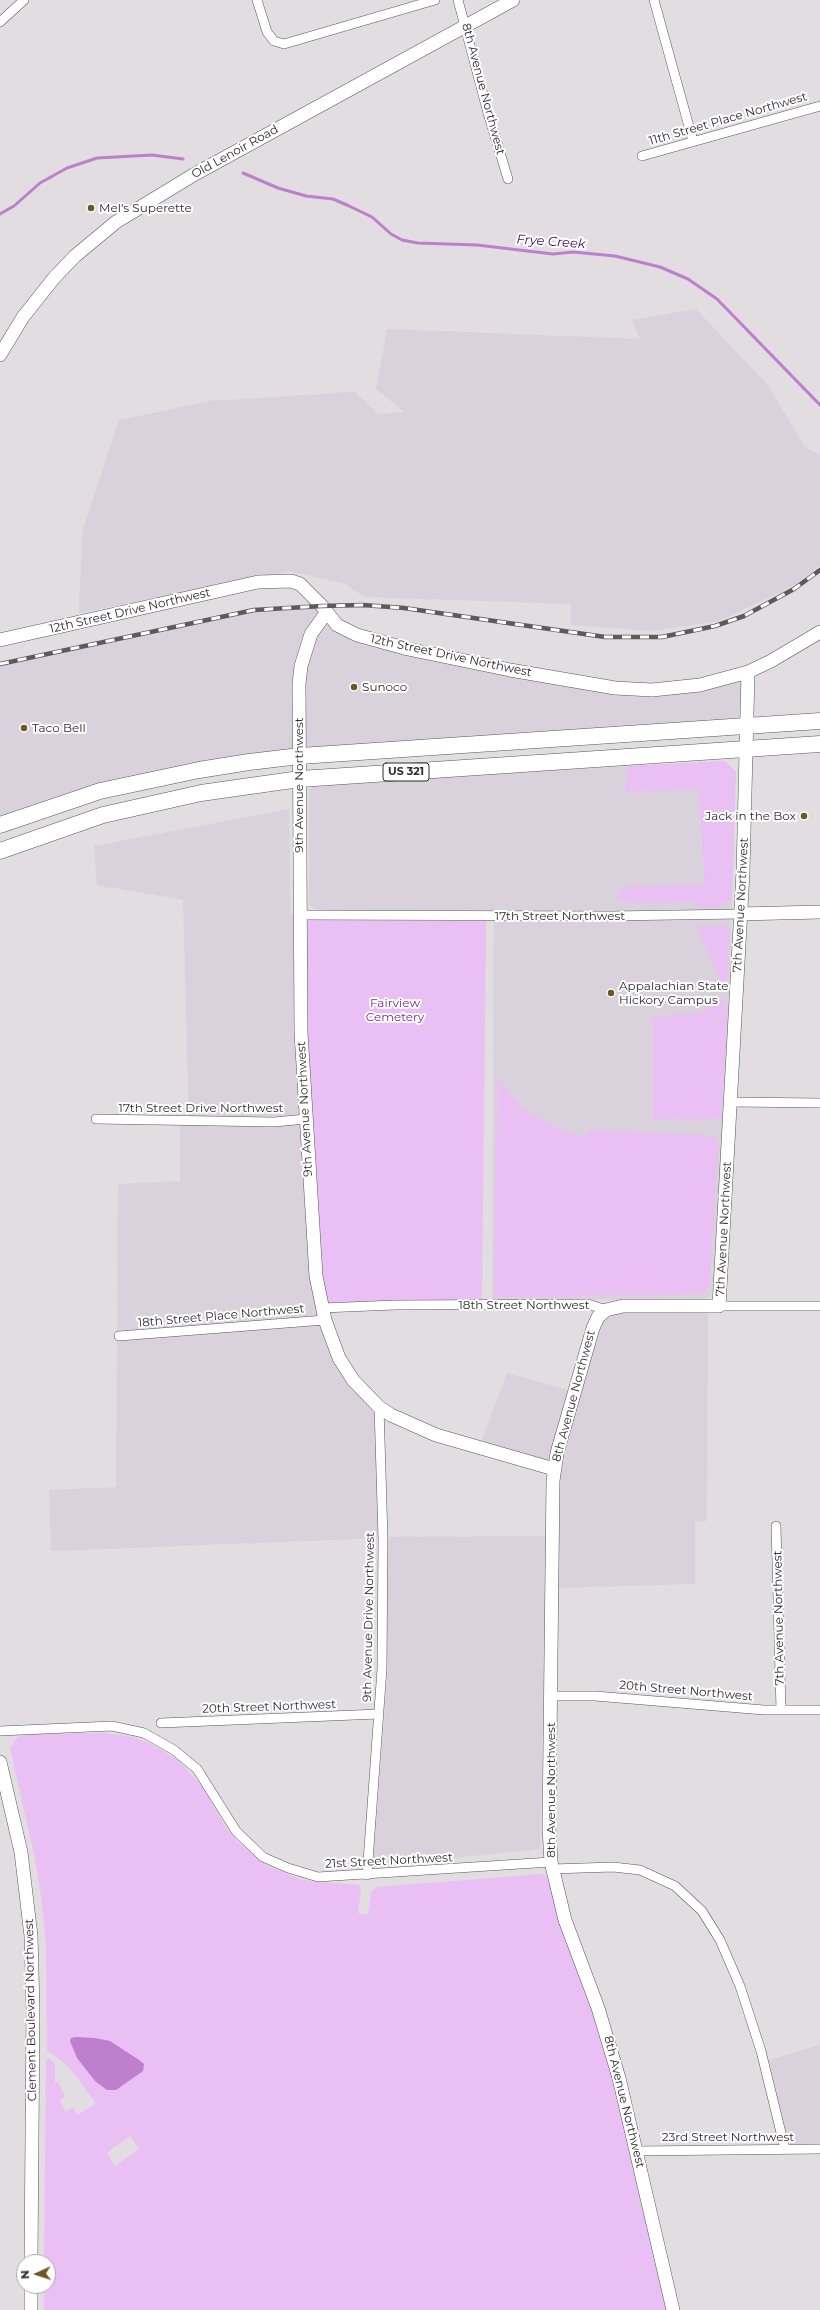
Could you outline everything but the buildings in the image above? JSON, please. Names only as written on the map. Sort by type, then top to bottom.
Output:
[{"type":"highway","name":"US 321","points":[[0,825],[100,791],[199,770],[300,756],[820,721]]},
{"type":"highway","name":"US 321","points":[[0,851],[103,816],[152,804],[201,793],[300,780],[820,744]]},
{"type":"street","points":[[0,22],[24,0]]},
{"type":"street","points":[[257,0],[267,32],[274,41],[284,44],[435,0]]},
{"type":"street","name":"8th Avenue Northwest","points":[[458,0],[488,113],[508,179]]},
{"type":"street","name":"Old Lenoir Road","points":[[0,355],[23,317],[54,278],[75,256],[116,222],[195,174],[513,0]]},
{"type":"street","points":[[654,0],[693,141]]},
{"type":"street","name":"11th Street Place Northwest","points":[[642,156],[820,106]]},
{"type":"street","name":"12th Street Drive Northwest","points":[[0,640],[270,581],[291,581],[300,584],[322,606],[337,625],[373,640],[450,658],[615,688],[670,690],[700,685],[748,672],[771,661],[820,632]]},
{"type":"street","name":"9th Avenue Northwest","points":[[326,613],[310,634],[301,666],[299,915],[301,1032],[306,1118],[316,1276],[323,1314],[334,1347],[346,1369],[362,1391],[379,1407],[404,1422],[436,1435],[554,1469]]},
{"type":"street","name":"7th Avenue Northwest","points":[[719,1306],[740,914],[747,749],[748,672]]},
{"type":"street","name":"17th Street Northwest","points":[[299,915],[611,916],[820,912]]},
{"type":"street","points":[[731,1102],[820,1102]]},
{"type":"street","name":"17th Street Drive Northwest","points":[[96,1119],[274,1122],[306,1118]]},
{"type":"street","name":"18th Street Northwest","points":[[323,1314],[395,1305],[588,1304],[606,1310],[623,1306],[820,1306]]},
{"type":"street","name":"8th Avenue Northwest","points":[[606,1310],[598,1317],[592,1328],[554,1469],[549,1828],[551,1865],[565,1920],[610,2044],[637,2151],[673,2310]]},
{"type":"street","name":"18th Street Place Northwest","points":[[119,1336],[323,1314]]},
{"type":"street","name":"9th Avenue Drive Northwest","points":[[367,1875],[382,1669],[383,1538],[379,1407]]},
{"type":"street","name":"7th Avenue Northwest","points":[[776,1526],[781,1710]]},
{"type":"street","name":"20th Street Northwest","points":[[551,1696],[595,1696],[781,1710],[820,1710]]},
{"type":"street","name":"20th Street Northwest","points":[[161,1723],[379,1714]]},
{"type":"street","name":"21st Street Northwest","points":[[0,1731],[112,1726],[144,1734],[174,1750],[197,1769],[236,1831],[263,1857],[288,1868],[318,1877],[551,1865],[613,1867],[640,1870],[675,1886],[702,1911],[720,1940],[740,1986],[762,2056],[785,2149]]},
{"type":"street","name":"Clement Boulevard Northwest","points":[[0,1762],[21,1852],[31,1936],[31,2254]]},
{"type":"street","name":"23rd Street Northwest","points":[[637,2151],[820,2149]]},
{"type":"street","points":[[31,2294],[31,2310]]},
{"type":"shaded area","points":[[696,309],[767,384],[805,447],[820,455],[820,565],[795,585],[719,621],[652,631],[571,625],[571,604],[364,597],[346,584],[290,571],[79,613],[82,532],[119,420],[211,401],[355,392],[378,414],[404,412],[376,389],[387,329],[640,339],[632,320]]},
{"type":"shaded area","points":[[322,606],[346,630],[633,690],[748,672],[747,725],[199,770],[0,825],[0,664],[254,610]]},
{"type":"shaded area","name":"Appalachian State Hickory Campus","points":[[725,761],[736,772],[727,1056],[714,1288],[710,1296],[704,1300],[492,1299],[494,910],[318,910],[309,905],[309,790],[318,783]]},
{"type":"shaded area","points":[[289,809],[290,913],[299,915],[329,1335],[379,1407],[383,1537],[553,1536],[554,1469],[479,1448],[507,1373],[575,1392],[606,1310],[708,1306],[707,1521],[695,1522],[695,1584],[553,1588],[544,1675],[540,1849],[373,1866],[388,1669],[382,1669],[383,1538],[51,1551],[49,1490],[116,1487],[118,1184],[180,1181],[180,1121],[189,1121],[183,900],[97,885],[94,846]]},
{"type":"shaded area","points":[[71,2038],[95,2038],[110,2041],[144,2064],[143,2071],[116,2090],[107,2090],[95,2081],[77,2058],[70,2041]]},
{"type":"shaded area","points":[[820,2045],[820,2144],[789,2144],[769,2060]]},
{"type":"green space","points":[[725,761],[736,772],[732,894],[730,900],[719,907],[700,908],[694,902],[628,903],[627,900],[618,899],[619,892],[627,887],[705,884],[699,789],[625,792],[629,766]]},
{"type":"green space","name":"Fairview Cemetery","points":[[306,920],[486,921],[482,1302],[325,1305],[319,1261],[306,994]]},
{"type":"green space","points":[[697,926],[729,927],[728,979],[721,982]]},
{"type":"green space","points":[[720,998],[728,1008],[721,1118],[653,1120],[653,1017],[701,1013]]},
{"type":"green space","points":[[497,1079],[523,1109],[556,1128],[585,1137],[589,1130],[714,1136],[719,1142],[709,1288],[702,1294],[494,1297]]},
{"type":"green space","points":[[105,1733],[133,1737],[149,1743],[178,1760],[203,1788],[226,1828],[238,1842],[266,1865],[299,1879],[316,1882],[359,1885],[361,1888],[358,1913],[368,1915],[371,1892],[377,1887],[542,1874],[546,1876],[606,2048],[668,2310],[44,2310],[44,2294],[56,2294],[56,2254],[44,2254],[46,2059],[50,2059],[55,2064],[55,2083],[58,2082],[65,2096],[60,2101],[66,2112],[72,2107],[78,2115],[96,2103],[69,2067],[47,2051],[46,1945],[42,1902],[35,1859],[10,1748],[18,1737],[27,1734]],"holes":[[[130,2136],[139,2149],[115,2166],[107,2153]]]},
{"type":"waterway","name":"Frye Creek","points":[[0,214],[14,206],[40,183],[67,168],[97,158],[152,155],[183,159]]},
{"type":"waterway","name":"Frye Creek","points":[[243,173],[278,188],[306,196],[333,199],[372,217],[391,234],[402,240],[418,243],[477,245],[553,254],[573,252],[615,256],[660,267],[688,279],[717,299],[820,405]]},
{"type":"railway","points":[[0,664],[254,610],[322,606],[363,605],[404,608],[605,637],[662,637],[715,626],[744,616],[794,589],[820,570]]},
{"type":"place","name":"Mel's Superette","points":[[91,208]]},
{"type":"place","name":"Sunoco","points":[[354,687]]},
{"type":"place","name":"Taco Bell","points":[[24,728]]},
{"type":"place","name":"Jack in the Box","points":[[804,816]]},
{"type":"place","name":"Appalachian State Hickory Campus","points":[[611,993]]}]
